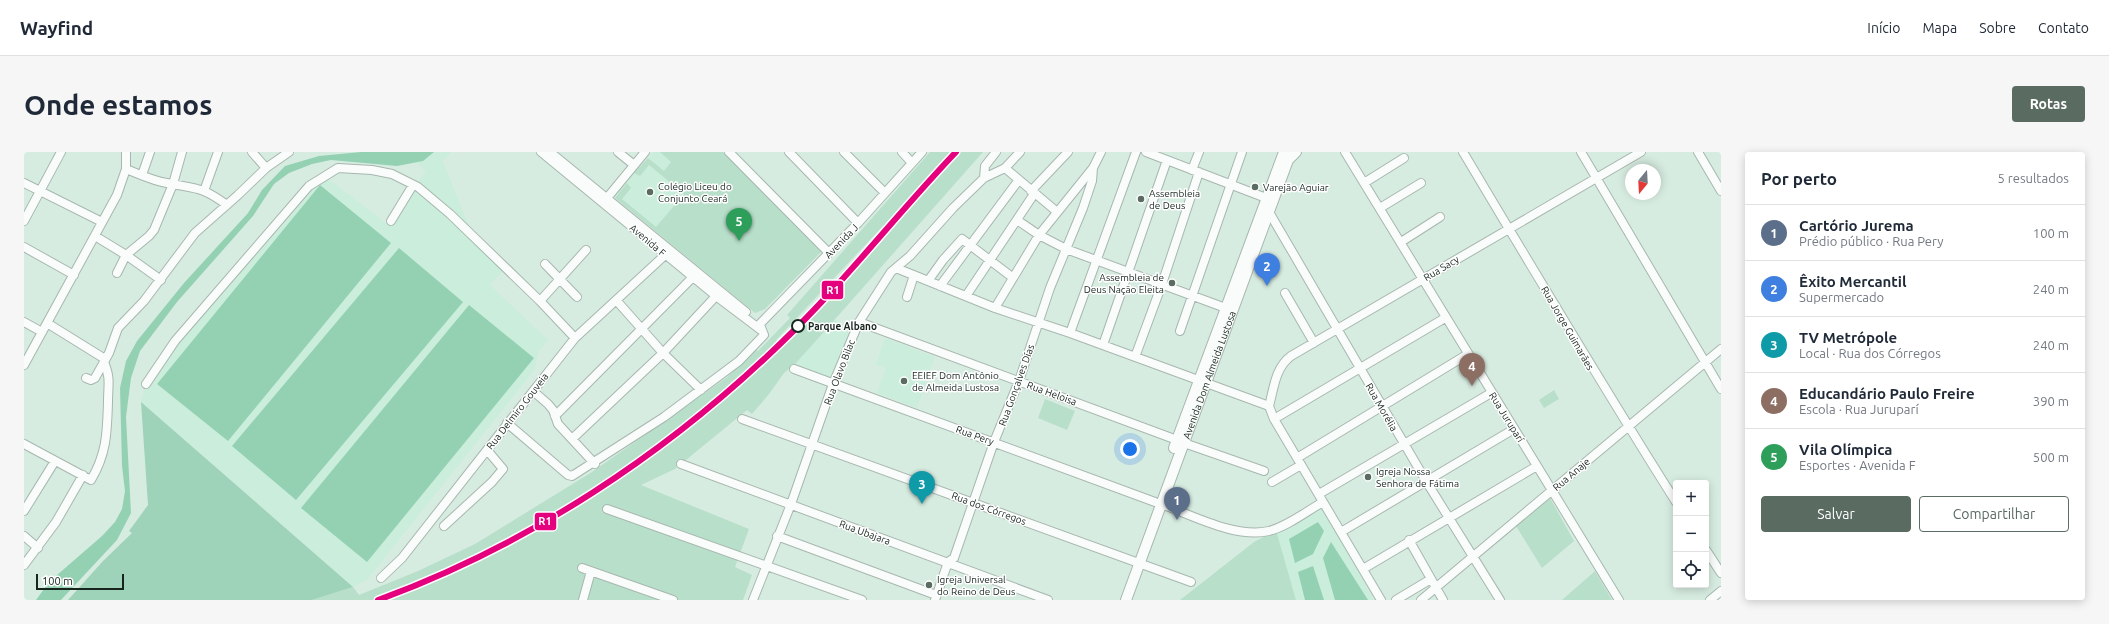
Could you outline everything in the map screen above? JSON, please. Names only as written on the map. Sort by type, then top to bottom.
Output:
[{"type":"main road","name":"Avenida Dom Almeida Lustosa","points":[[1123,599],[1259,226],[1266,198],[1284,152]]},
{"type":"main road","name":"Avenida Dom Almeida Lustosa","points":[[1259,226],[1269,212],[1288,160],[1296,152]]},
{"type":"street","points":[[24,221],[61,152]]},
{"type":"street","points":[[24,365],[117,195],[126,169],[126,152]]},
{"type":"street","points":[[142,175],[150,152]]},
{"type":"street","points":[[117,273],[126,255],[154,230],[173,184],[182,152]]},
{"type":"street","points":[[204,191],[218,152]]},
{"type":"street","points":[[252,152],[266,168]]},
{"type":"street","points":[[86,378],[94,379],[104,361],[118,328],[137,310],[161,280],[195,232],[227,205],[266,168],[289,152]]},
{"type":"street","name":"Avenida F","points":[[541,152],[607,198],[682,264],[760,329]]},
{"type":"street","name":"Avenida F","points":[[550,152],[571,173],[665,255],[682,264],[693,277],[760,329]]},
{"type":"street","points":[[618,152],[634,165]]},
{"type":"street","points":[[607,198],[645,152]]},
{"type":"street","points":[[729,152],[829,253]]},
{"type":"street","points":[[789,152],[858,223]]},
{"type":"street","points":[[844,152],[885,193]]},
{"type":"street","points":[[902,152],[912,163]]},
{"type":"street","name":"Avenida J","points":[[507,423],[571,477],[594,464],[664,417],[739,361],[760,329],[922,152]]},
{"type":"street","points":[[984,178],[985,166],[996,152]]},
{"type":"street","name":"Rua Olavo Bilac","points":[[753,600],[777,536],[791,504],[833,384],[859,322],[888,277],[896,268],[910,256],[953,208],[984,178],[1005,168],[1020,152]]},
{"type":"street","points":[[966,296],[1017,220],[1033,193],[1068,152]]},
{"type":"street","points":[[995,308],[1012,277],[1039,235],[1056,211],[1093,168],[1101,152]]},
{"type":"street","points":[[1070,333],[1136,152]]},
{"type":"street","points":[[1146,152],[1266,198]]},
{"type":"street","points":[[1135,357],[1162,284],[1195,171],[1198,152]]},
{"type":"street","points":[[1180,331],[1242,152]]},
{"type":"street","name":"Rua Juruparí","points":[[1346,152],[1445,318],[1619,600]]},
{"type":"street","name":"Rua Jorge Guimarães","points":[[1463,152],[1628,426],[1673,497]]},
{"type":"street","points":[[1581,152],[1721,389]]},
{"type":"street","name":"Rua Sacy","points":[[1269,406],[1282,363],[1508,228],[1597,179],[1641,152]]},
{"type":"street","points":[[1698,152],[1721,191]]},
{"type":"street","points":[[1364,182],[1404,158]]},
{"type":"street","points":[[1103,345],[1167,160]]},
{"type":"street","points":[[146,384],[175,341],[308,186],[322,176],[338,168],[372,170],[392,174],[413,185],[450,214],[540,301],[575,338]]},
{"type":"street","points":[[1005,168],[1018,181],[1056,211]]},
{"type":"street","name":"Rua Gonçalves Días","points":[[935,598],[948,562],[954,558],[1050,288],[1083,208],[1092,181],[1093,168]]},
{"type":"street","points":[[126,169],[160,182],[204,191],[227,205]]},
{"type":"street","points":[[940,286],[1018,181]]},
{"type":"street","points":[[24,183],[102,222]]},
{"type":"street","points":[[1380,208],[1421,183]]},
{"type":"street","points":[[392,221],[413,185]]},
{"type":"street","name":"Rua Morélia","points":[[1269,212],[1426,481],[1500,600]]},
{"type":"street","points":[[1401,242],[1440,218]]},
{"type":"street","points":[[1017,220],[1039,235],[1066,249],[1228,309]]},
{"type":"street","points":[[95,236],[126,255],[161,280]]},
{"type":"street","points":[[928,281],[943,260],[963,239],[1012,277]]},
{"type":"street","points":[[24,246],[74,275]]},
{"type":"street","points":[[540,301],[586,250]]},
{"type":"street","name":"Rua Delmiro Gouveia","points":[[381,578],[402,558],[575,338],[665,255]]},
{"type":"street","points":[[545,264],[577,297]]},
{"type":"street","points":[[896,268],[995,308],[1070,333],[1269,406],[1274,419],[1301,466],[1381,600]]},
{"type":"street","points":[[907,297],[914,275]]},
{"type":"street","points":[[555,416],[693,277]]},
{"type":"street","points":[[1285,293],[1314,343]]},
{"type":"street","points":[[572,439],[662,353],[716,296]]},
{"type":"street","points":[[616,300],[662,353],[701,390]]},
{"type":"street","points":[[1274,419],[1445,318]]},
{"type":"street","points":[[24,322],[42,332]]},
{"type":"street","name":"Rua Heloisa","points":[[859,322],[1264,471]]},
{"type":"street","points":[[24,444],[91,480],[102,460],[108,434],[109,379],[108,370],[104,361],[47,323]]},
{"type":"street","name":"Rua Anaje","points":[[1421,600],[1721,349]]},
{"type":"street","points":[[1297,458],[1468,354]]},
{"type":"street","name":"Rua Pery","points":[[794,369],[1238,532],[1270,531],[1323,502]]},
{"type":"street","points":[[533,391],[548,404],[558,424],[594,464]]},
{"type":"street","points":[[1319,494],[1491,393]]},
{"type":"street","name":"Rua dos Córregos","points":[[742,419],[1191,582]]},
{"type":"street","points":[[1341,532],[1514,429]]},
{"type":"street","points":[[444,526],[492,482],[503,469],[487,450]]},
{"type":"street","points":[[24,510],[55,461]]},
{"type":"street","name":"Rua Ubajara","points":[[681,464],[1048,600]]},
{"type":"street","points":[[1272,482],[1301,466]]},
{"type":"street","points":[[1363,569],[1409,540],[1449,519],[1537,466]]},
{"type":"street","points":[[24,565],[56,522],[83,475]]},
{"type":"street","points":[[607,509],[766,564],[862,600]]},
{"type":"street","points":[[24,536],[38,548]]},
{"type":"street","points":[[777,536],[935,598]]},
{"type":"street","points":[[1409,540],[1443,600]]},
{"type":"street","points":[[1707,552],[1721,573]]},
{"type":"street","points":[[582,568],[673,600]]},
{"type":"street","points":[[583,600],[591,571]]},
{"type":"street","points":[[1396,600],[1431,579]]},
{"type":"street","points":[[1710,600],[1721,591]]},
{"type":"shaded area","points":[[361,152],[434,152],[423,161],[397,166],[331,160],[312,164],[289,173],[274,184],[253,216],[177,302],[140,351],[131,378],[126,417],[131,513],[117,540],[61,600],[36,600],[49,582],[102,536],[115,522],[122,509],[125,491],[122,466],[120,388],[126,361],[137,341],[184,283],[248,213],[262,190],[285,166],[319,156]]},
{"type":"shaded area","points":[[405,152],[451,152],[443,161],[470,229],[509,265],[490,285],[548,340],[539,351],[535,369],[367,580],[353,587],[141,402],[146,384],[152,372],[309,186],[326,177],[386,223],[426,171]]},
{"type":"shaded area","name":"Colégio Liceu do Conjunto Ceará","points":[[653,152],[660,152],[671,162],[687,189],[656,228],[615,198],[615,190],[632,168],[641,167]]},
{"type":"shaded area","points":[[660,152],[723,152],[822,251],[765,309],[755,313],[615,198],[627,183],[631,188],[622,199],[656,227],[684,194],[649,165],[640,176],[634,173],[648,158],[664,171],[671,162]]},
{"type":"shaded area","points":[[930,152],[983,152],[814,343],[795,364],[784,373],[752,414],[747,410],[675,469],[641,485],[749,529],[735,567],[752,575],[743,600],[312,600],[353,587],[359,595],[418,571],[475,544],[592,472],[726,378],[755,349],[758,351],[790,318],[787,315]],"holes":[[[883,226],[887,229],[779,343],[776,340]]]},
{"type":"shaded area","points":[[320,185],[391,243],[228,441],[157,384]]},
{"type":"shaded area","points":[[399,248],[463,302],[296,500],[232,446]]},
{"type":"shaded area","points":[[469,305],[534,358],[367,562],[301,508]]},
{"type":"shaded area","points":[[834,319],[850,329],[832,379],[795,364]]},
{"type":"shaded area","name":"EEIEF Dom Antônio de Almeida Lustosa","points":[[885,338],[935,357],[917,408],[877,393],[886,368],[876,365]]},
{"type":"shaded area","points":[[1554,390],[1559,399],[1544,408],[1539,400]]},
{"type":"shaded area","points":[[1045,399],[1075,411],[1067,430],[1038,418]]},
{"type":"shaded area","points":[[141,402],[353,587],[312,600],[68,600],[103,561],[132,533],[129,531],[148,505]]},
{"type":"shaded area","points":[[1550,498],[1574,541],[1542,568],[1516,526]]},
{"type":"shaded area","points":[[1321,506],[1374,600],[1296,600],[1276,530]]},
{"type":"shaded area","points":[[1318,522],[1324,531],[1313,554],[1295,563],[1289,539]]},
{"type":"shaded area","points":[[1276,530],[1296,600],[1180,600],[1254,542]]},
{"type":"shaded area","points":[[1331,542],[1368,600],[1335,600],[1323,558]]},
{"type":"shaded area","points":[[1313,566],[1324,600],[1305,600],[1298,572]]},
{"type":"shaded area","points":[[1595,571],[1612,600],[1562,600]]},
{"type":"tram line","points":[[682,430],[748,375],[763,359],[779,346]]},
{"type":"railway","points":[[779,346],[883,236],[956,152]]},
{"type":"transit line","name":"R1","points":[[378,600],[434,578],[541,524],[592,493],[642,459],[690,423],[736,385],[826,298],[956,152]]},
{"type":"place","name":"Varejão Aguiar","points":[[1255,187]]},
{"type":"place","name":"Colégio Liceu do Conjunto Ceará","points":[[650,192]]},
{"type":"place","name":"Assembleia de Deus","points":[[1141,199]]},
{"type":"place","name":"Vila Olímpica","points":[[739,241]]},
{"type":"place","name":"Assembleia de Deus Nação Eleita","points":[[1172,283]]},
{"type":"place","name":"Êxito Mercantil","points":[[1267,286]]},
{"type":"place","name":"Parque Albano","points":[[798,326]]},
{"type":"place","name":"EEIEF Dom Antônio de Almeida Lustosa","points":[[904,381]]},
{"type":"place","name":"Educandário Paulo Freire","points":[[1472,386]]},
{"type":"place","name":"Igreja Nossa Senhora de Fátima","points":[[1368,477]]},
{"type":"place","name":"TV Metrópole","points":[[922,504]]},
{"type":"place","name":"Cartório Jurema","points":[[1177,520]]},
{"type":"place","name":"Igreja Universal do Reino de Deus","points":[[929,585]]}]
